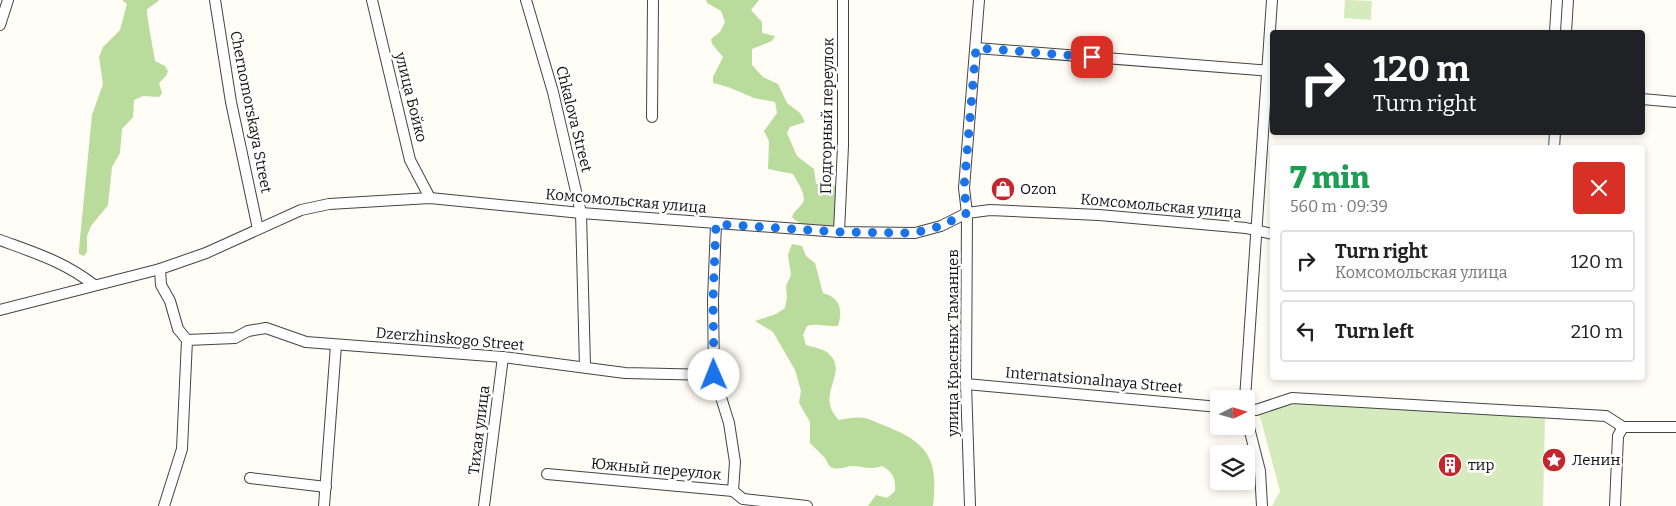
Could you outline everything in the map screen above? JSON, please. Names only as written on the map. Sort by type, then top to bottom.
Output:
[{"type":"street","points":[[0,25],[8,0]]},
{"type":"street","name":"Chernomorskaya Street","points":[[215,0],[231,102],[258,230]]},
{"type":"street","name":"улица Бойко","points":[[372,0],[410,160],[430,198]]},
{"type":"street","name":"Chkalova Street","points":[[526,0],[553,92],[581,213],[585,366]]},
{"type":"street","points":[[652,117],[653,0]]},
{"type":"street","name":"Подгорный переулок","points":[[839,232],[843,146],[843,0]]},
{"type":"street","name":"улица Красных Таманцев","points":[[970,506],[966,384],[967,213],[964,188],[979,0]]},
{"type":"street","points":[[1271,30],[1272,0]]},
{"type":"street","points":[[1554,30],[1557,0]]},
{"type":"street","points":[[1566,30],[1568,0]]},
{"type":"street","points":[[1246,390],[1255,232],[1270,47]]},
{"type":"street","points":[[976,48],[1269,70]]},
{"type":"street","points":[[1645,99],[1676,102]]},
{"type":"street","name":"Комсомольская улица","points":[[0,310],[160,269],[206,253],[301,210],[329,204],[430,198],[716,224],[839,232],[914,233],[941,226],[967,213],[990,210],[1099,215],[1246,228],[1255,232],[1270,234]]},
{"type":"street","name":"Южный переулок","points":[[547,474],[733,491],[735,462],[729,422],[714,375],[713,300],[716,224]]},
{"type":"street","points":[[0,240],[74,269],[94,285]]},
{"type":"street","points":[[160,269],[161,285],[170,302],[178,329],[187,340],[182,449],[164,506]]},
{"type":"street","name":"Dzerzhinskogo Street","points":[[187,340],[235,338],[248,331],[266,328],[306,342],[503,357],[585,366],[625,373],[714,375]]},
{"type":"street","points":[[324,506],[336,345]]},
{"type":"street","name":"Тихая улица","points":[[484,506],[503,357]]},
{"type":"street","name":"Internatsionalnaya Street","points":[[966,384],[1210,405]]},
{"type":"street","points":[[1255,410],[1292,398],[1606,416],[1623,427],[1676,427]]},
{"type":"street","points":[[1616,506],[1618,436],[1623,427]]},
{"type":"street","points":[[1251,435],[1260,471],[1262,506]]},
{"type":"street","points":[[250,478],[326,487]]},
{"type":"street","points":[[733,491],[743,499],[807,506]]},
{"type":"green space","points":[[122,0],[159,0],[147,10],[148,18],[155,61],[165,66],[168,71],[159,83],[162,93],[159,97],[143,96],[134,100],[133,117],[122,129],[120,153],[112,167],[108,205],[91,226],[87,236],[87,252],[84,256],[79,254],[79,249],[92,115],[103,84],[99,57],[103,47],[120,30],[127,4]]},
{"type":"green space","points":[[706,0],[759,0],[751,10],[762,22],[762,33],[775,36],[772,41],[752,49],[752,65],[763,77],[778,84],[787,103],[800,113],[805,122],[790,127],[787,133],[797,156],[814,169],[816,184],[832,183],[836,187],[836,223],[833,227],[811,226],[796,221],[792,217],[804,201],[799,185],[793,174],[768,169],[769,141],[764,131],[777,113],[775,102],[754,98],[713,83],[713,77],[723,57],[712,44],[711,39],[720,32],[725,22],[721,11],[707,3]]},
{"type":"green space","points":[[1345,0],[1372,1],[1371,20],[1344,18]]},
{"type":"green space","points":[[792,244],[802,246],[806,256],[815,263],[823,293],[837,301],[840,309],[838,326],[807,326],[803,335],[806,345],[828,353],[834,361],[836,368],[835,376],[830,393],[832,410],[839,420],[861,418],[869,420],[902,433],[922,448],[932,466],[934,477],[933,506],[868,506],[876,495],[887,498],[895,491],[895,483],[891,473],[882,466],[868,468],[850,466],[838,469],[830,467],[825,458],[810,443],[810,422],[799,403],[801,391],[795,370],[773,332],[755,321],[776,314],[785,308],[786,286],[791,275],[788,255]]},
{"type":"green space","points":[[1294,403],[1545,418],[1543,506],[1272,506],[1280,491],[1259,413]]},
{"type":"place","name":"Ozon","points":[[1003,189]]},
{"type":"place","name":"Ленин","points":[[1554,460]]},
{"type":"place","name":"тир","points":[[1450,465]]},
{"type":"route","points":[[714,375],[713,300],[716,224],[839,232],[914,233],[941,226],[967,213],[964,188],[976,48],[1092,57]]}]
